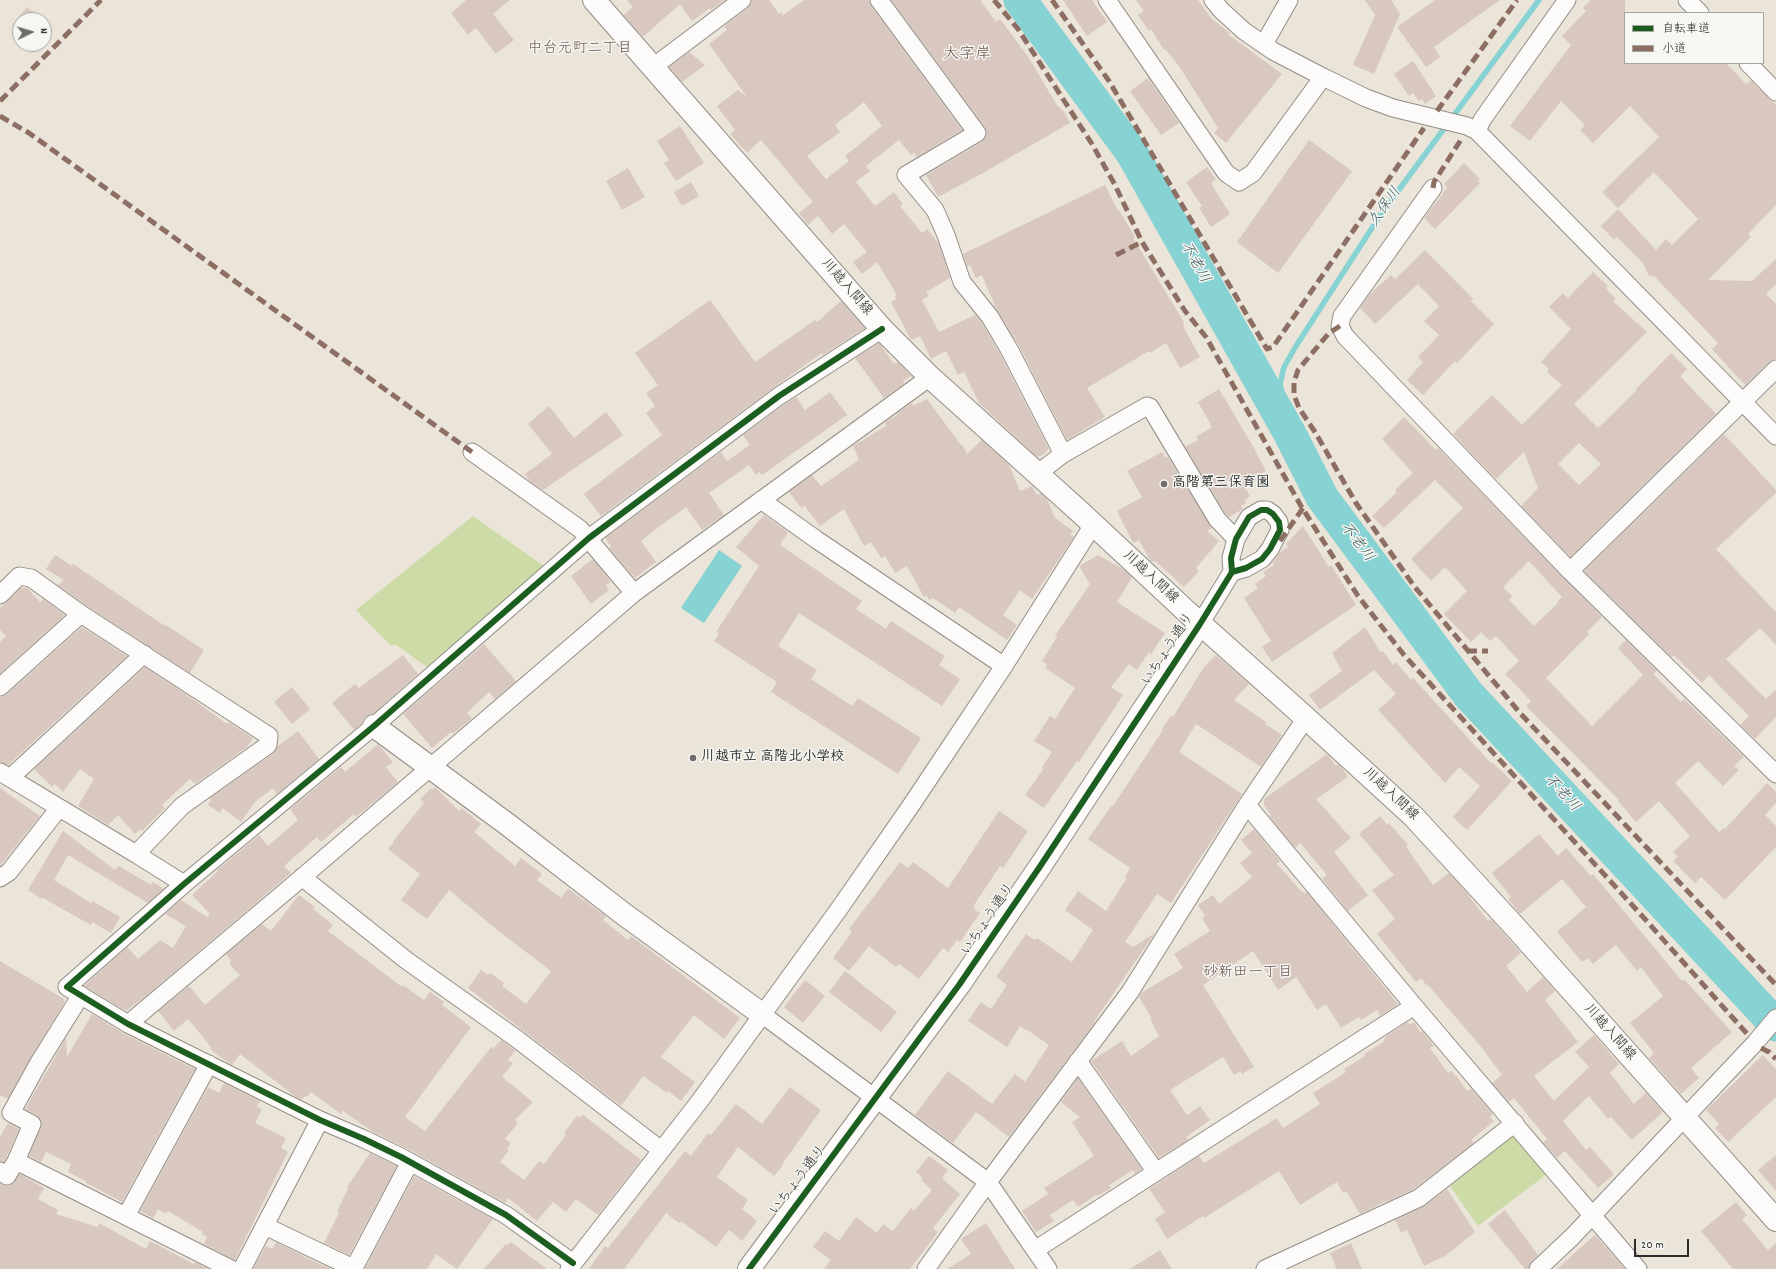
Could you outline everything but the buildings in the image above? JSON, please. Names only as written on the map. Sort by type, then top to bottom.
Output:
[{"type":"main road","name":"川越入間線","points":[[594,0],[882,328],[930,377],[1414,817],[1516,928],[1776,1220]]},
{"type":"main road","name":"いちょう通り","points":[[749,1269],[959,985],[1033,877],[1200,624]]},
{"type":"main road","points":[[374,726],[619,910],[762,1015]]},
{"type":"street","points":[[653,67],[742,0]]},
{"type":"street","points":[[879,0],[977,133],[906,175],[935,210],[946,234],[962,282],[990,317],[1009,349],[1063,454]]},
{"type":"street","points":[[1107,0],[1226,173],[1239,182],[1253,174],[1323,77]]},
{"type":"street","points":[[1213,0],[1221,10],[1244,30],[1273,51],[1323,77],[1379,103],[1472,128],[1776,436]]},
{"type":"street","points":[[1264,44],[1289,0]]},
{"type":"street","points":[[1472,128],[1482,120],[1567,0]]},
{"type":"street","points":[[1687,0],[1699,12]]},
{"type":"street","points":[[1749,64],[1776,92]]},
{"type":"street","points":[[1432,188],[1342,316],[1340,326],[1345,336],[1570,571],[1776,774]]},
{"type":"street","points":[[882,328],[779,396],[589,538],[374,726],[184,884],[67,987],[128,1024],[320,1120],[364,1138],[506,1215],[571,1266],[661,1150],[762,1015],[912,804],[1004,666],[1093,525]]},
{"type":"street","points":[[1570,571],[1776,369]]},
{"type":"street","points":[[128,1024],[634,593],[930,377]]},
{"type":"street","points":[[1037,474],[1063,454],[1147,406],[1150,407],[1217,519],[1236,539]]},
{"type":"street","points":[[472,452],[580,529],[634,593]]},
{"type":"street","points":[[761,500],[817,540],[1004,666]]},
{"type":"street","points":[[1261,510],[1267,510],[1273,514],[1279,522],[1280,530],[1276,538],[1262,559],[1246,568],[1232,572],[1231,558],[1236,539],[1250,517],[1261,510]]},
{"type":"street","name":"いちょう通り","points":[[1200,624],[1232,572]]},
{"type":"street","points":[[0,595],[19,576],[31,578],[80,614],[269,736],[268,745],[182,806],[136,854]]},
{"type":"street","points":[[0,687],[80,614]]},
{"type":"street","points":[[144,654],[5,775],[184,884]]},
{"type":"street","points":[[926,1269],[988,1182],[1130,992],[1247,806],[1306,718]]},
{"type":"street","points":[[1247,806],[1414,1006],[1638,1269]]},
{"type":"street","points":[[0,878],[9,872],[59,808]]},
{"type":"street","points":[[302,877],[406,960],[512,1035],[661,1150]]},
{"type":"street","points":[[0,1171],[7,1176],[16,1161],[32,1124],[10,1113],[81,995]]},
{"type":"street","points":[[1035,1250],[1414,1006]]},
{"type":"street","points":[[762,1015],[988,1182],[1048,1269]]},
{"type":"street","points":[[1538,1269],[1593,1215],[1757,1041],[1776,1018]]},
{"type":"street","points":[[1078,1061],[1156,1172]]},
{"type":"street","points":[[126,1216],[209,1064]]},
{"type":"street","points":[[242,1269],[320,1120]]},
{"type":"street","points":[[1265,1269],[1419,1198],[1515,1123]]},
{"type":"street","points":[[16,1161],[231,1269]]},
{"type":"street","points":[[265,1226],[354,1268],[410,1162]]},
{"type":"green space","points":[[473,516],[548,569],[430,669],[396,645],[390,645],[356,610]]},
{"type":"green space","points":[[1514,1136],[1547,1174],[1478,1226],[1450,1186],[1507,1137]]},
{"type":"water","points":[[719,550],[742,566],[704,623],[681,608]]},
{"type":"waterway","name":"不老川","points":[[1020,0],[1132,153],[1290,434],[1322,497],[1468,694],[1776,1025]]},
{"type":"waterway","name":"久保川","points":[[1290,434],[1280,384],[1284,367],[1296,346],[1381,214],[1539,0]]},
{"type":"marked path","points":[[0,101],[101,0]]},
{"type":"marked path","points":[[994,0],[1018,29],[1092,144],[1115,185],[1142,242],[1185,311],[1206,337],[1301,506],[1358,596],[1404,655],[1644,918],[1749,1036]]},
{"type":"marked path","points":[[1052,0],[1109,81],[1267,349],[1273,347],[1424,128]]},
{"type":"marked path","points":[[1437,111],[1517,0]]},
{"type":"marked path","points":[[0,116],[29,133],[472,452]]},
{"type":"marked path","points":[[1433,188],[1434,182],[1462,138]]},
{"type":"marked path","points":[[1116,255],[1142,242]]},
{"type":"marked path","points":[[1340,326],[1329,333],[1298,370],[1294,382],[1294,395],[1299,408],[1315,432],[1356,503],[1414,586],[1520,713],[1776,985]]},
{"type":"marked path","points":[[1280,541],[1303,508]]},
{"type":"marked path","points":[[1467,651],[1488,651]]},
{"type":"marked path","points":[[1761,1048],[1769,1052],[1776,1059]]},
{"type":"cycle path","points":[[573,1263],[506,1215],[401,1157],[320,1120],[128,1024],[67,987],[184,884],[374,726],[589,538],[779,396],[882,329]]},
{"type":"cycle path","points":[[749,1269],[959,985],[1041,865],[1200,624],[1232,572],[1231,558],[1236,539],[1249,517],[1261,510],[1267,510],[1273,514],[1279,522],[1280,530],[1270,549],[1262,559],[1246,568],[1232,572]]},
{"type":"place","name":"高階第三保育園","points":[[1164,484]]},
{"type":"place","name":"川越市立 高階北小学校","points":[[693,758]]},
{"type":"district","name":"中台元町二丁目","points":[[580,50]]},
{"type":"district","name":"大字岸","points":[[967,56]]},
{"type":"district","name":"砂新田一丁目","points":[[1248,974]]}]
